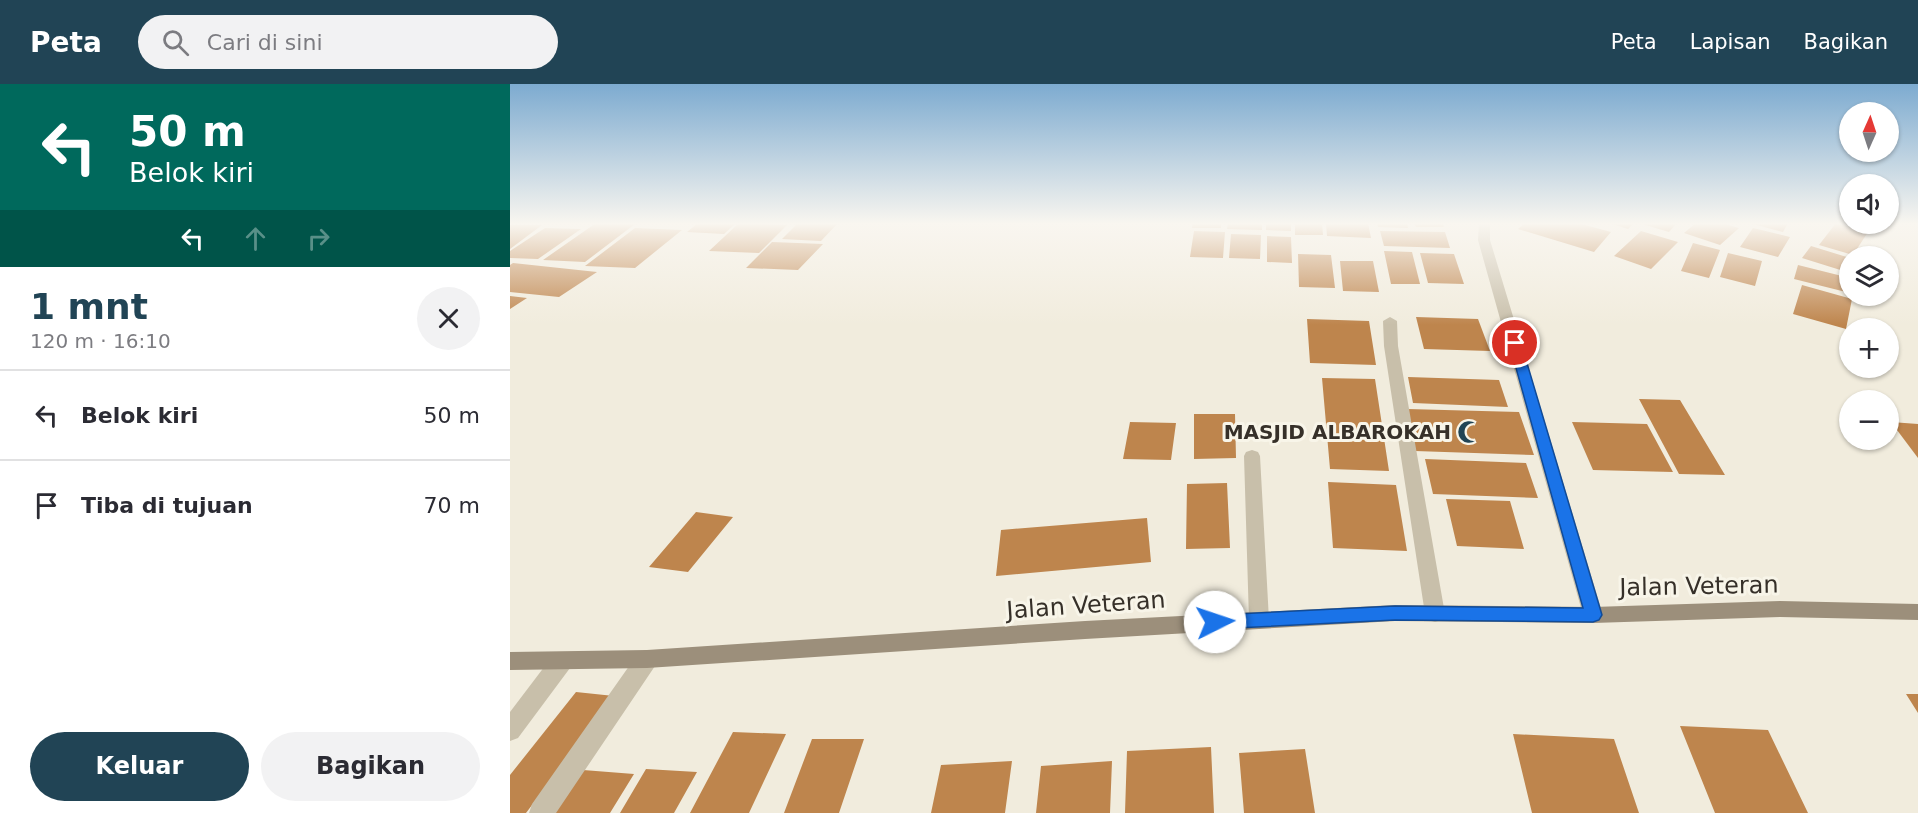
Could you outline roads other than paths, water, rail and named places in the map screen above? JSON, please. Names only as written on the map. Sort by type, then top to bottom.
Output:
[{"type":"main road","name":"Jalan Veteran","points":[[510,661],[647,659],[1395,613],[1593,615],[1780,609],[1918,612]]},
{"type":"street","points":[[1489,257],[1593,615]]},
{"type":"street","points":[[1390,321],[1391,346],[1435,614]]},
{"type":"street","points":[[1252,456],[1259,620]]},
{"type":"street","points":[[541,813],[647,659]]},
{"type":"street","points":[[510,730],[562,661]]},
{"type":"place","name":"MASJID ALBAROKAH","points":[[1469,432]]}]
